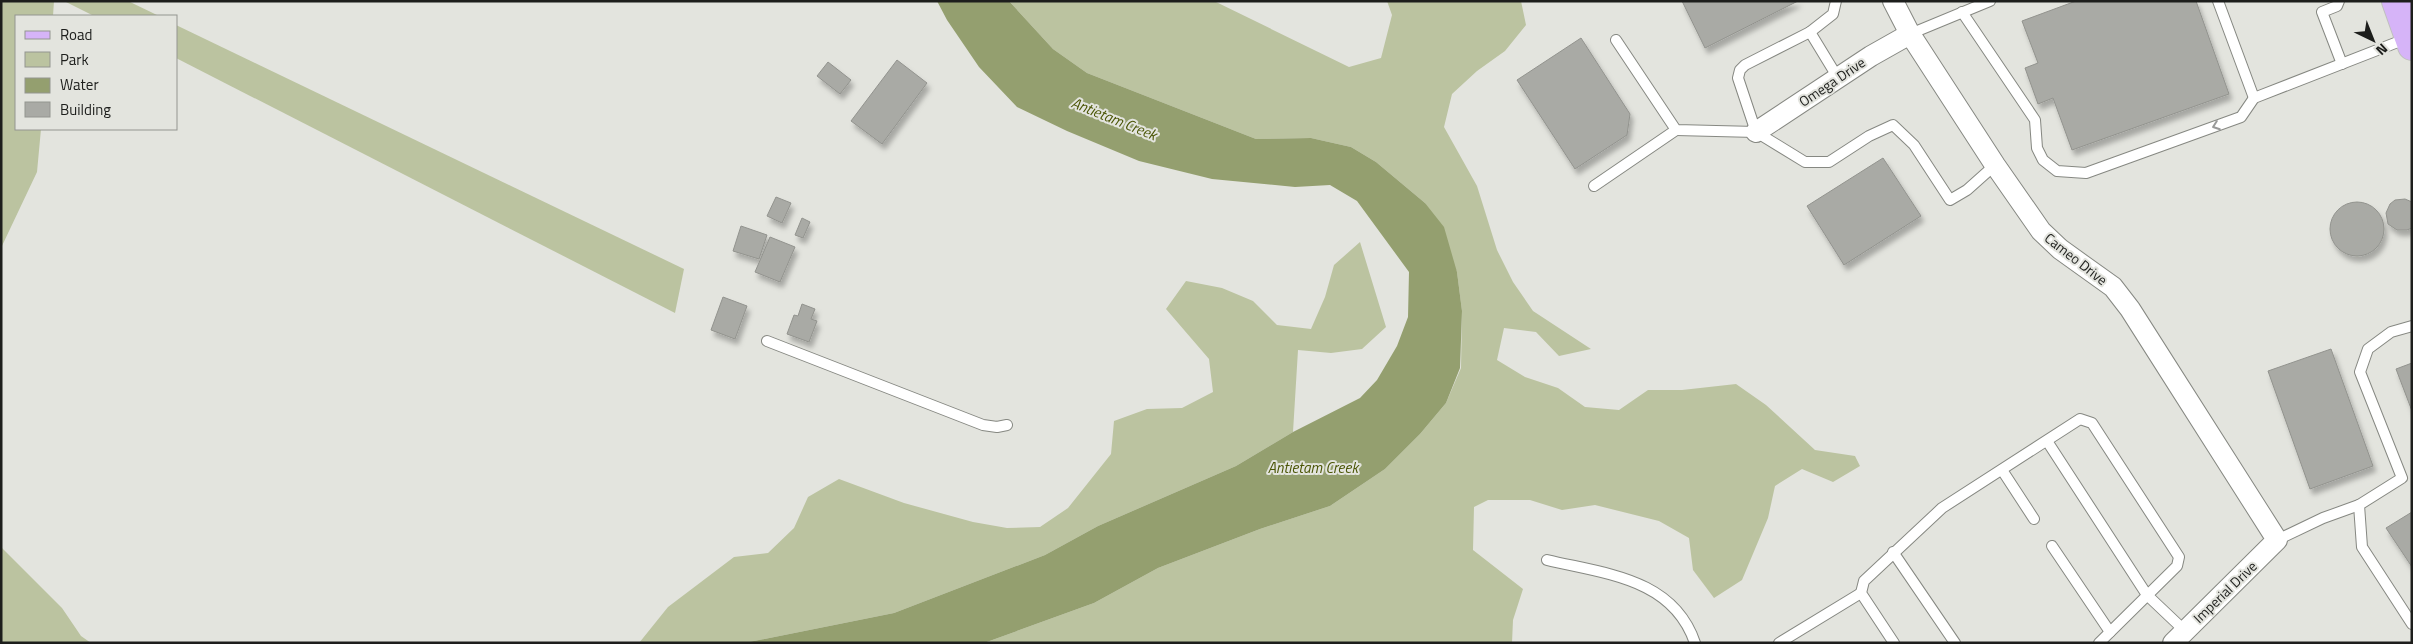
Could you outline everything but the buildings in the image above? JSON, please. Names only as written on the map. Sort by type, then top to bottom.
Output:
[{"type":"main road","points":[[2396,1],[2410,42]]},
{"type":"street","name":"Cameo Drive","points":[[1893,1],[1910,34],[1994,164],[2041,231],[2060,249],[2113,287],[2130,309],[2277,540]]},
{"type":"street","name":"Omega Drive","points":[[1756,132],[1838,78],[1910,34]]},
{"type":"street","name":"Imperial Drive","points":[[2179,637],[2277,540]]},
{"type":"lane","points":[[1756,132],[1738,78],[1740,70],[1745,65],[1810,32],[1833,14],[1836,1]]},
{"type":"lane","points":[[1910,34],[1990,1]]},
{"type":"lane","points":[[2218,1],[2254,98]]},
{"type":"lane","points":[[2339,1],[2337,6],[2322,12],[2342,64]]},
{"type":"lane","points":[[1962,12],[2035,120],[2037,148],[2043,160],[2057,171],[2086,174],[2241,117],[2254,98],[2342,64],[2410,42]]},
{"type":"lane","points":[[1810,32],[1838,78]]},
{"type":"lane","points":[[1616,40],[1676,130]]},
{"type":"lane","points":[[1594,186],[1676,130],[1756,132],[1805,162],[1829,162],[1869,136],[1893,125],[1914,145],[1950,200],[1966,190],[1994,164]]},
{"type":"lane","points":[[2277,540],[2323,518],[2359,505],[2407,477],[2360,372],[2368,349],[2391,332],[2412,326]]},
{"type":"lane","points":[[767,341],[983,425],[997,427],[1007,425]]},
{"type":"lane","points":[[1779,643],[1861,593],[1864,581],[1942,508],[2080,419],[2092,423],[2179,556],[2177,566],[2099,643]]},
{"type":"lane","points":[[2047,441],[2147,595],[2179,637]]},
{"type":"lane","points":[[2002,470],[2034,519]]},
{"type":"lane","points":[[2359,505],[2362,548],[2412,624]]},
{"type":"lane","points":[[2052,546],[2110,632]]},
{"type":"lane","points":[[1893,552],[1955,643]]},
{"type":"lane","points":[[1547,560],[1632,580],[1651,588],[1681,615],[1691,630],[1695,643]]},
{"type":"lane","points":[[1861,593],[1894,643]]},
{"type":"green space","points":[[1,1],[54,1],[53,15],[15,15],[15,130],[41,130],[37,172],[1,248]]},
{"type":"green space","points":[[64,1],[128,1],[157,15],[92,15]]},
{"type":"green space","points":[[1009,1],[1214,1],[1349,67],[1381,58],[1392,15],[1387,1],[1521,1],[1526,25],[1505,51],[1477,71],[1452,94],[1444,127],[1477,186],[1497,250],[1513,282],[1533,311],[1591,349],[1559,356],[1536,332],[1504,328],[1497,360],[1525,377],[1558,388],[1585,407],[1619,410],[1648,390],[1682,390],[1736,384],[1766,405],[1815,450],[1855,456],[1860,466],[1833,482],[1802,469],[1775,486],[1768,518],[1742,580],[1714,598],[1693,570],[1689,538],[1659,521],[1595,505],[1562,510],[1530,500],[1488,500],[1474,507],[1473,550],[1523,589],[1513,620],[1512,643],[984,643],[1094,603],[1158,568],[1260,529],[1330,506],[1385,469],[1420,434],[1446,403],[1461,368],[1462,311],[1457,272],[1425,203],[1376,162],[1351,147],[1311,138],[1256,139],[1087,73],[1053,49]]},
{"type":"green space","points":[[178,26],[684,269],[675,313],[178,59]]},
{"type":"green space","points":[[1360,242],[1386,327],[1362,349],[1331,353],[1298,350],[1293,432],[1236,466],[1098,526],[1045,555],[894,613],[744,643],[639,643],[668,607],[734,557],[768,553],[794,528],[808,497],[839,479],[904,503],[973,522],[1007,528],[1040,527],[1068,508],[1111,454],[1114,421],[1147,409],[1182,408],[1213,392],[1209,359],[1166,309],[1186,281],[1222,288],[1253,301],[1277,325],[1311,329],[1325,297],[1334,265]]},
{"type":"green space","points":[[1,547],[62,608],[81,636],[91,643],[1,643]]},
{"type":"water","name":"Antietam Creek","points":[[937,1],[1009,1],[1053,49],[1087,73],[1256,139],[1311,138],[1351,147],[1376,162],[1425,203],[1444,227],[1457,272],[1462,311],[1460,368],[1446,403],[1420,434],[1385,469],[1330,506],[1260,529],[1158,568],[1094,603],[984,643],[744,643],[894,613],[1045,555],[1098,526],[1236,466],[1293,432],[1360,398],[1377,380],[1397,346],[1408,317],[1409,272],[1357,201],[1330,185],[1295,187],[1212,179],[1139,161],[1067,131],[1017,107],[979,67],[947,20]]}]
